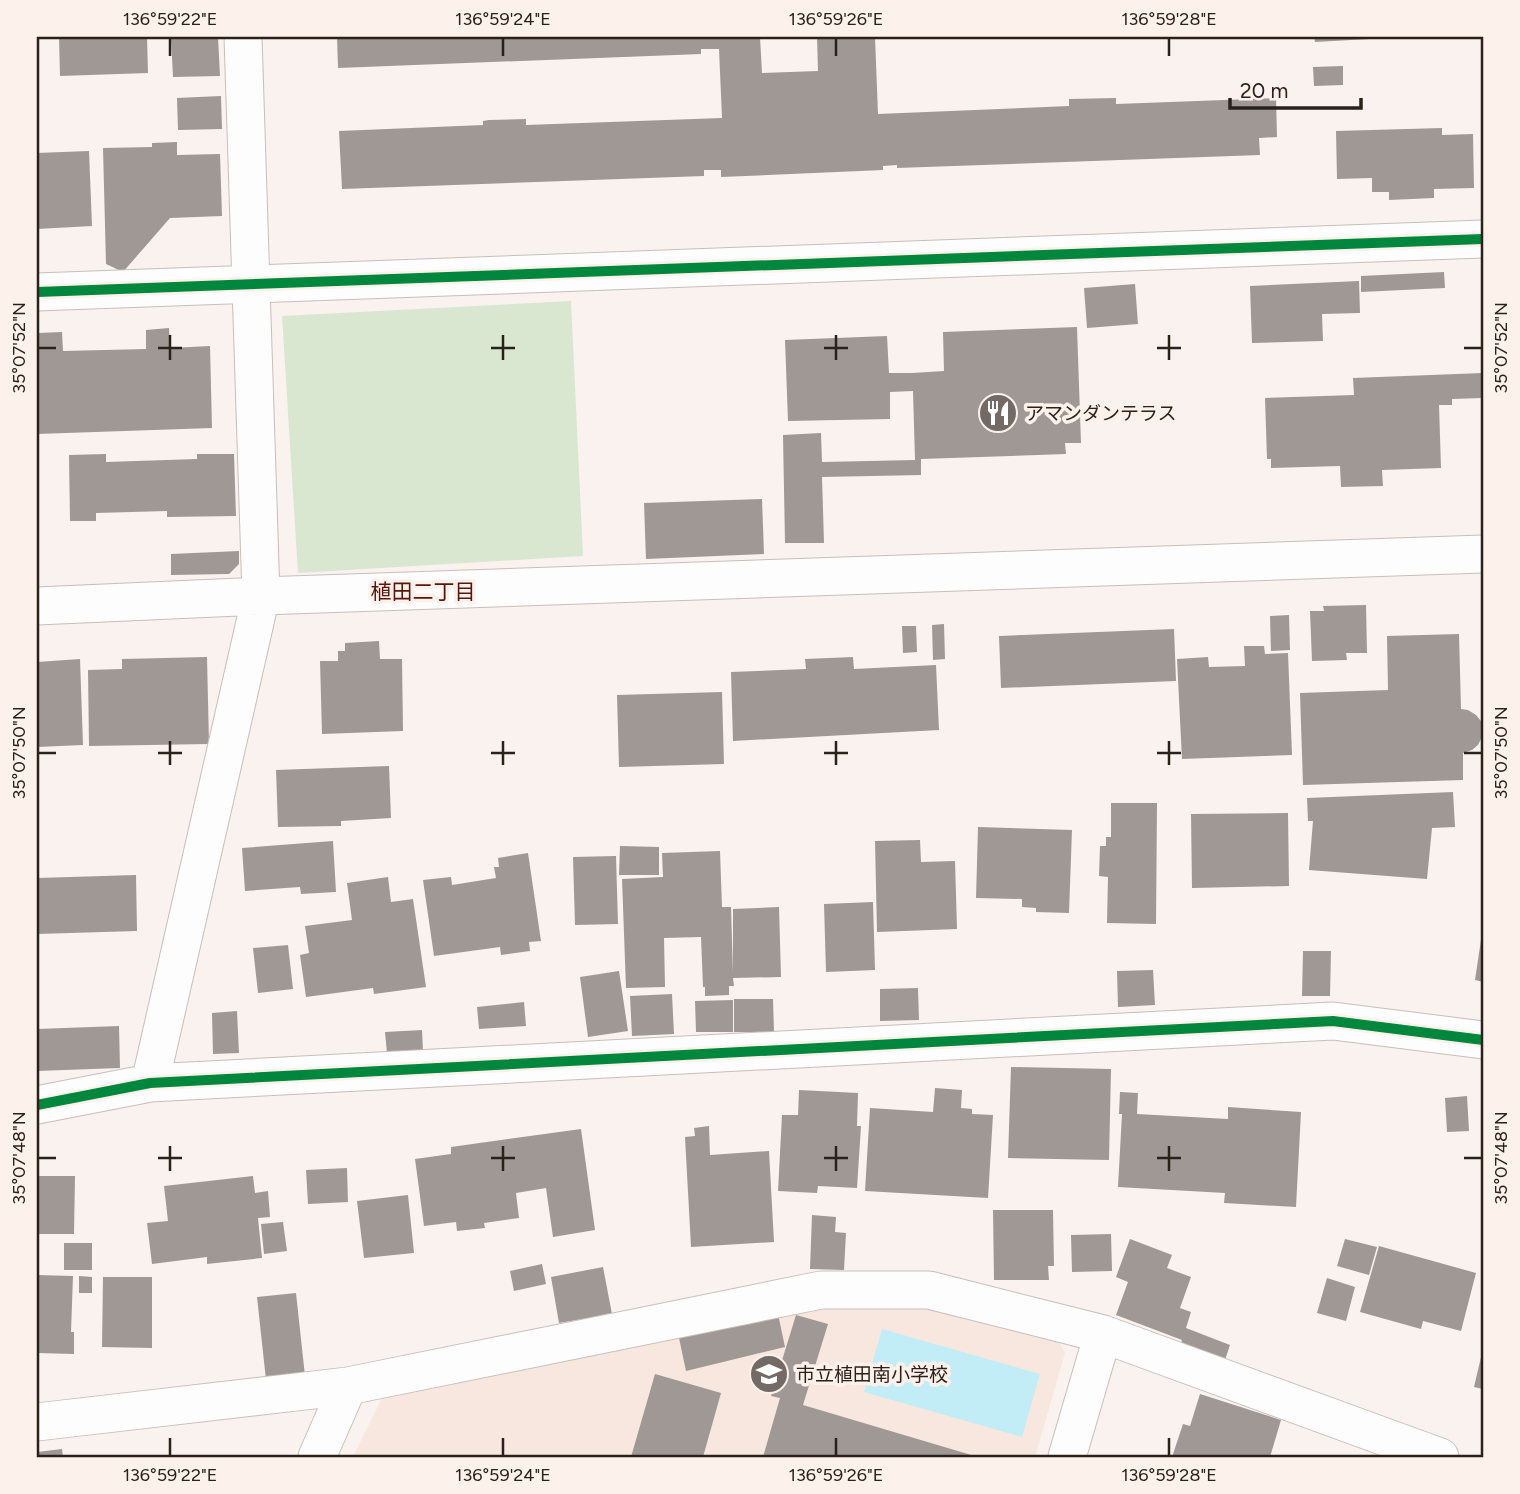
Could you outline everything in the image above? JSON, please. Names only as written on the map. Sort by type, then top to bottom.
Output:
[{"type":"street","points":[[150,1083],[261,596],[243,37]]},
{"type":"street","points":[[37,292],[1483,239]]},
{"type":"street","points":[[37,606],[1483,554]]},
{"type":"street","points":[[37,1105],[150,1083],[1333,1021],[1483,1040]]},
{"type":"street","points":[[37,1422],[348,1386],[821,1290],[929,1290],[1103,1334],[1440,1457]]},
{"type":"street","points":[[1067,1457],[1103,1334]]},
{"type":"street","points":[[317,1457],[348,1386]]},
{"type":"shaded area","name":"市立植田南小学校","points":[[942,1307],[1056,1337],[1065,1353],[1035,1457],[353,1457],[384,1394],[779,1309]]},
{"type":"green space","points":[[571,301],[583,556],[298,573],[282,316]]},
{"type":"water","points":[[882,1329],[1040,1374],[1022,1437],[864,1392]]},
{"type":"building","points":[[59,37],[147,37],[148,73],[60,76]]},
{"type":"building","points":[[171,37],[218,37],[220,76],[173,77]]},
{"type":"building","points":[[337,37],[760,37],[762,73],[818,71],[817,37],[875,37],[878,114],[1069,106],[1069,99],[1116,98],[1116,104],[1276,98],[1277,137],[1259,138],[1260,155],[897,168],[897,165],[883,166],[883,170],[721,177],[721,170],[704,170],[704,176],[342,189],[339,131],[483,125],[483,121],[489,120],[526,119],[526,125],[722,118],[719,49],[701,49],[701,54],[338,68]]},
{"type":"building","points":[[1314,37],[1370,37],[1370,39],[1315,42]]},
{"type":"building","points":[[1343,66],[1343,85],[1314,86],[1313,67]]},
{"type":"building","points":[[221,96],[222,129],[178,130],[177,98]]},
{"type":"building","points":[[1442,128],[1442,135],[1473,134],[1474,188],[1434,189],[1434,198],[1389,200],[1389,192],[1372,192],[1372,178],[1337,179],[1336,131]]},
{"type":"building","points":[[177,142],[177,155],[220,154],[222,216],[170,218],[123,272],[106,264],[103,148],[152,147],[152,143]]},
{"type":"building","points":[[89,151],[92,226],[37,229],[37,153]]},
{"type":"building","points":[[1444,272],[1445,288],[1361,292],[1361,276]]},
{"type":"building","points":[[1359,281],[1360,313],[1322,314],[1323,341],[1252,343],[1250,286]]},
{"type":"building","points":[[1135,284],[1138,324],[1087,328],[1084,288]]},
{"type":"building","points":[[1077,327],[1081,443],[1065,443],[1066,454],[921,459],[921,475],[822,477],[824,543],[785,543],[783,435],[821,433],[822,462],[915,460],[913,391],[890,392],[890,419],[788,421],[785,340],[887,336],[889,373],[912,373],[944,371],[943,332]]},
{"type":"building","points":[[169,328],[170,348],[210,346],[212,428],[37,434],[38,333],[62,332],[63,351],[146,349],[146,330]]},
{"type":"building","points":[[1483,373],[1483,398],[1452,399],[1452,405],[1439,405],[1441,468],[1382,470],[1383,486],[1341,487],[1340,466],[1271,468],[1271,459],[1267,459],[1265,398],[1354,395],[1353,378]]},
{"type":"building","points":[[106,454],[106,462],[197,459],[197,454],[234,454],[236,516],[167,517],[167,511],[96,513],[96,521],[70,521],[69,455]]},
{"type":"building","points":[[762,499],[764,554],[646,559],[644,503]]},
{"type":"building","points":[[239,551],[239,564],[229,574],[171,575],[171,554]]},
{"type":"building","points":[[1366,605],[1367,653],[1346,653],[1347,660],[1312,661],[1310,611],[1324,611],[1323,606]]},
{"type":"building","points":[[1289,615],[1290,650],[1271,651],[1270,616]]},
{"type":"building","points":[[944,624],[945,659],[933,660],[932,625]]},
{"type":"building","points":[[902,626],[916,626],[917,652],[903,653]]},
{"type":"building","points":[[1174,629],[1176,681],[1001,688],[999,636]]},
{"type":"building","points":[[1459,634],[1461,709],[1476,715],[1483,730],[1478,745],[1463,753],[1463,780],[1303,785],[1300,693],[1388,690],[1387,636]]},
{"type":"building","points":[[379,641],[380,659],[402,659],[403,731],[322,734],[320,661],[338,661],[338,651],[345,651],[345,643]]},
{"type":"building","points":[[1244,646],[1264,646],[1265,654],[1288,653],[1292,755],[1182,759],[1177,659],[1208,657],[1209,667],[1245,666]]},
{"type":"building","points":[[207,657],[209,744],[89,746],[88,670],[122,669],[122,659]]},
{"type":"building","points":[[853,657],[854,669],[936,665],[939,730],[733,741],[731,672],[806,669],[805,659]]},
{"type":"building","points":[[80,659],[83,745],[37,747],[37,662]]},
{"type":"building","points":[[722,692],[724,764],[619,767],[617,695]]},
{"type":"building","points":[[389,766],[391,818],[341,821],[341,826],[278,827],[276,770]]},
{"type":"building","points":[[1453,792],[1455,827],[1432,828],[1427,879],[1309,870],[1313,821],[1308,821],[1307,798]]},
{"type":"building","points":[[1111,803],[1157,803],[1156,924],[1107,923],[1108,877],[1099,876],[1100,846],[1106,846],[1106,837],[1111,837]]},
{"type":"building","points":[[1288,813],[1289,886],[1192,888],[1191,814]]},
{"type":"building","points":[[978,827],[1072,830],[1069,913],[1036,912],[1036,908],[1022,907],[1022,899],[976,898]]},
{"type":"building","points":[[920,840],[921,862],[955,861],[957,929],[877,932],[875,841]]},
{"type":"building","points":[[333,841],[336,892],[301,894],[300,887],[245,891],[242,848]]},
{"type":"building","points":[[620,846],[659,847],[659,875],[619,875]]},
{"type":"building","points":[[720,851],[722,907],[731,907],[733,973],[733,909],[779,907],[781,977],[733,978],[734,986],[729,986],[729,995],[705,996],[701,937],[664,938],[665,987],[626,988],[622,879],[663,877],[662,853]]},
{"type":"building","points":[[528,853],[541,941],[529,942],[530,951],[501,955],[500,947],[434,956],[423,880],[451,877],[452,885],[496,878],[494,867],[499,867],[498,858]]},
{"type":"building","points":[[616,856],[618,924],[575,925],[573,857]]},
{"type":"building","points":[[136,875],[137,931],[37,934],[37,878]]},
{"type":"building","points":[[388,877],[391,902],[413,899],[426,987],[374,994],[373,988],[306,997],[300,955],[309,953],[305,926],[352,920],[347,883]]},
{"type":"building","points":[[873,902],[875,970],[826,972],[824,904]]},
{"type":"building","points":[[1483,933],[1483,982],[1475,980]]},
{"type":"building","points":[[288,945],[293,989],[258,993],[253,948]]},
{"type":"building","points":[[1303,951],[1331,951],[1330,996],[1302,996]]},
{"type":"building","points":[[1153,970],[1155,1005],[1118,1007],[1117,971]]},
{"type":"building","points":[[619,971],[628,1031],[588,1037],[580,977]]},
{"type":"building","points":[[918,988],[919,1020],[880,1021],[880,989]]},
{"type":"building","points":[[672,994],[674,1034],[632,1036],[630,996]]},
{"type":"building","points":[[734,999],[773,999],[774,1032],[734,1032]]},
{"type":"building","points":[[733,1000],[733,1032],[696,1032],[695,1001]]},
{"type":"building","points":[[524,1002],[526,1026],[479,1029],[477,1007]]},
{"type":"building","points":[[237,1011],[239,1053],[213,1054],[212,1013]]},
{"type":"building","points":[[119,1026],[120,1068],[37,1071],[37,1029]]},
{"type":"building","points":[[422,1030],[423,1051],[387,1053],[385,1032]]},
{"type":"building","points":[[1011,1067],[1111,1069],[1109,1160],[1008,1158]]},
{"type":"building","points":[[935,1088],[962,1090],[961,1108],[972,1109],[972,1114],[993,1115],[988,1198],[865,1191],[870,1108],[933,1112]]},
{"type":"building","points":[[799,1090],[858,1093],[857,1126],[861,1126],[857,1188],[818,1186],[817,1193],[778,1191],[782,1115],[798,1115]]},
{"type":"building","points":[[1120,1092],[1138,1093],[1137,1114],[1228,1119],[1228,1107],[1301,1112],[1296,1207],[1224,1203],[1225,1193],[1118,1187],[1122,1114],[1119,1114]]},
{"type":"building","points":[[1467,1096],[1469,1131],[1447,1132],[1445,1098]]},
{"type":"building","points":[[709,1126],[710,1155],[769,1151],[774,1242],[691,1247],[685,1137],[695,1136],[694,1128]]},
{"type":"building","points":[[581,1129],[595,1230],[553,1237],[546,1188],[516,1193],[519,1218],[484,1223],[485,1228],[457,1231],[456,1222],[424,1226],[415,1159],[451,1154],[451,1147]]},
{"type":"building","points":[[347,1168],[348,1202],[308,1204],[306,1170]]},
{"type":"building","points":[[37,1176],[75,1176],[74,1234],[37,1234]]},
{"type":"building","points":[[253,1176],[255,1193],[268,1191],[270,1217],[258,1218],[262,1258],[207,1264],[207,1257],[152,1264],[147,1223],[168,1221],[164,1186]]},
{"type":"building","points":[[408,1195],[414,1253],[364,1258],[357,1201]]},
{"type":"building","points":[[993,1210],[1053,1210],[1054,1266],[1048,1266],[1049,1280],[994,1280]]},
{"type":"building","points":[[812,1215],[836,1217],[835,1232],[846,1233],[844,1270],[810,1269]]},
{"type":"building","points":[[283,1222],[287,1251],[264,1254],[261,1224]]},
{"type":"building","points":[[1111,1234],[1112,1271],[1072,1272],[1071,1235]]},
{"type":"building","points":[[1130,1239],[1172,1255],[1167,1268],[1191,1277],[1180,1308],[1191,1312],[1186,1328],[1230,1345],[1225,1360],[1116,1315],[1128,1282],[1116,1277]]},
{"type":"building","points":[[1345,1239],[1377,1247],[1369,1275],[1337,1266]]},
{"type":"building","points":[[64,1243],[92,1243],[92,1270],[64,1270]]},
{"type":"building","points":[[1379,1246],[1476,1273],[1461,1331],[1423,1321],[1421,1329],[1360,1312]]},
{"type":"building","points":[[542,1264],[546,1284],[514,1291],[510,1271]]},
{"type":"building","points":[[603,1267],[612,1314],[559,1323],[551,1277]]},
{"type":"building","points":[[37,1275],[73,1276],[71,1332],[74,1332],[74,1354],[37,1353]]},
{"type":"building","points":[[79,1276],[92,1277],[92,1293],[79,1293]]},
{"type":"building","points":[[103,1277],[152,1277],[152,1348],[102,1347]]},
{"type":"building","points":[[1327,1278],[1355,1287],[1346,1321],[1317,1313]]},
{"type":"building","points":[[296,1293],[305,1376],[266,1380],[257,1297]]},
{"type":"building","points":[[778,1314],[785,1347],[686,1371],[679,1338]]},
{"type":"building","points":[[796,1315],[828,1324],[803,1405],[978,1457],[763,1457],[780,1398],[771,1396]]},
{"type":"building","points":[[1483,1353],[1483,1389],[1474,1387]]},
{"type":"building","points":[[655,1374],[721,1393],[703,1457],[631,1457]]},
{"type":"building","points":[[1200,1394],[1281,1420],[1270,1457],[1172,1457],[1183,1424],[1190,1426]]},
{"type":"building","points":[[62,1449],[63,1457],[37,1457],[37,1452]]},
{"type":"cycle path","points":[[37,292],[1483,239]]},
{"type":"cycle path","points":[[37,1105],[150,1083],[1333,1021],[1483,1040]]},
{"type":"place","name":"アマンダンテラス","points":[[998,413]]},
{"type":"place","name":"市立植田南小学校","points":[[769,1374]]},
{"type":"district","name":"植田二丁目","points":[[423,591]]}]
